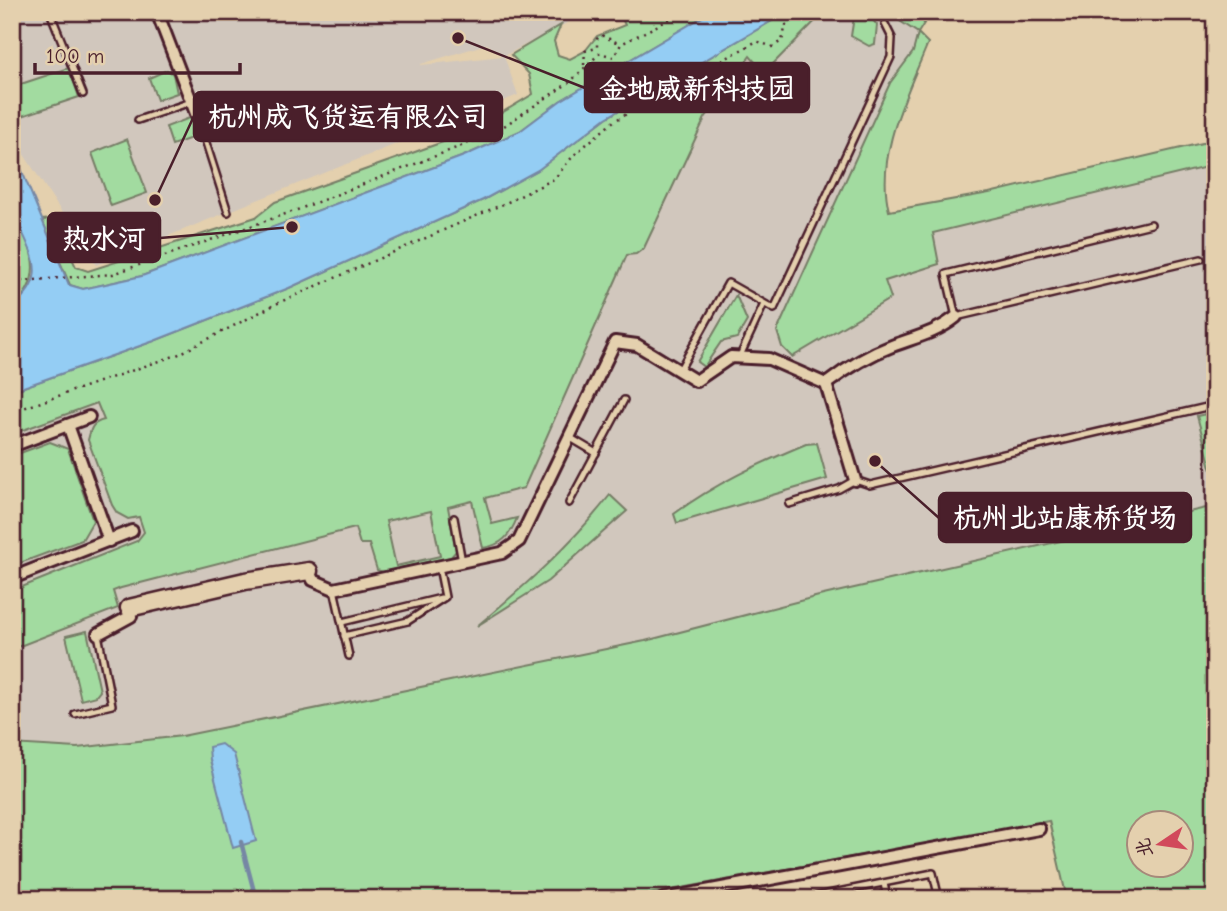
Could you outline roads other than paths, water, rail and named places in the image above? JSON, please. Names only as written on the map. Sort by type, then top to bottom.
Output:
[{"type":"street","points":[[157,12],[200,124]]},
{"type":"street","points":[[826,384],[854,363],[891,346],[936,332],[956,317]]},
{"type":"street","points":[[98,634],[131,616],[129,608],[245,581],[309,571],[313,580],[334,589],[502,553],[519,541],[615,342],[637,345],[696,381],[732,357],[769,359],[826,384],[855,480]]},
{"type":"street","points":[[12,446],[89,417]]},
{"type":"street","points":[[68,425],[109,541]]},
{"type":"street","points":[[12,578],[132,531]]},
{"type":"street","points":[[663,899],[1039,830]]},
{"type":"lane","points":[[12,14],[18,12]]},
{"type":"lane","points":[[50,12],[83,94]]},
{"type":"lane","points":[[679,371],[728,283],[774,309],[891,57],[892,38],[885,24]]},
{"type":"lane","points":[[138,120],[192,102]]},
{"type":"lane","points":[[228,212],[200,124],[230,113]]},
{"type":"lane","points":[[1151,224],[946,274],[956,317],[1201,259]]},
{"type":"lane","points":[[739,358],[764,304]]},
{"type":"lane","points":[[569,503],[624,400]]},
{"type":"lane","points":[[789,504],[839,489],[855,480],[870,485],[1215,405]]},
{"type":"lane","points":[[569,437],[596,453]]},
{"type":"lane","points":[[454,518],[462,562]]},
{"type":"lane","points":[[439,566],[445,597]]},
{"type":"lane","points":[[334,589],[349,656]]},
{"type":"lane","points":[[342,622],[445,597]]},
{"type":"lane","points":[[344,636],[408,621],[445,597]]},
{"type":"lane","points":[[75,714],[112,705],[98,634]]},
{"type":"lane","points":[[803,899],[835,896],[933,873],[939,899]]},
{"type":"lane","points":[[884,883],[887,899]]},
{"type":"water","points":[[711,12],[787,12],[606,118],[538,170],[483,200],[289,288],[154,341],[12,391],[12,306],[33,282],[35,271],[29,247],[13,208],[10,186],[12,147],[69,285],[83,289],[142,276],[464,156],[520,131],[560,101]]},
{"type":"water","points":[[221,744],[234,754],[256,841],[233,848],[210,760],[209,747]]},
{"type":"waterway","points":[[241,842],[256,899]]},
{"type":"place","name":"金地威新科技园","points":[[458,38]]},
{"type":"place","name":"杭州成飞货运有限公司","points":[[155,200]]},
{"type":"place","name":"热水河","points":[[292,227]]},
{"type":"place","name":"杭州北站康桥货场","points":[[875,461]]}]
